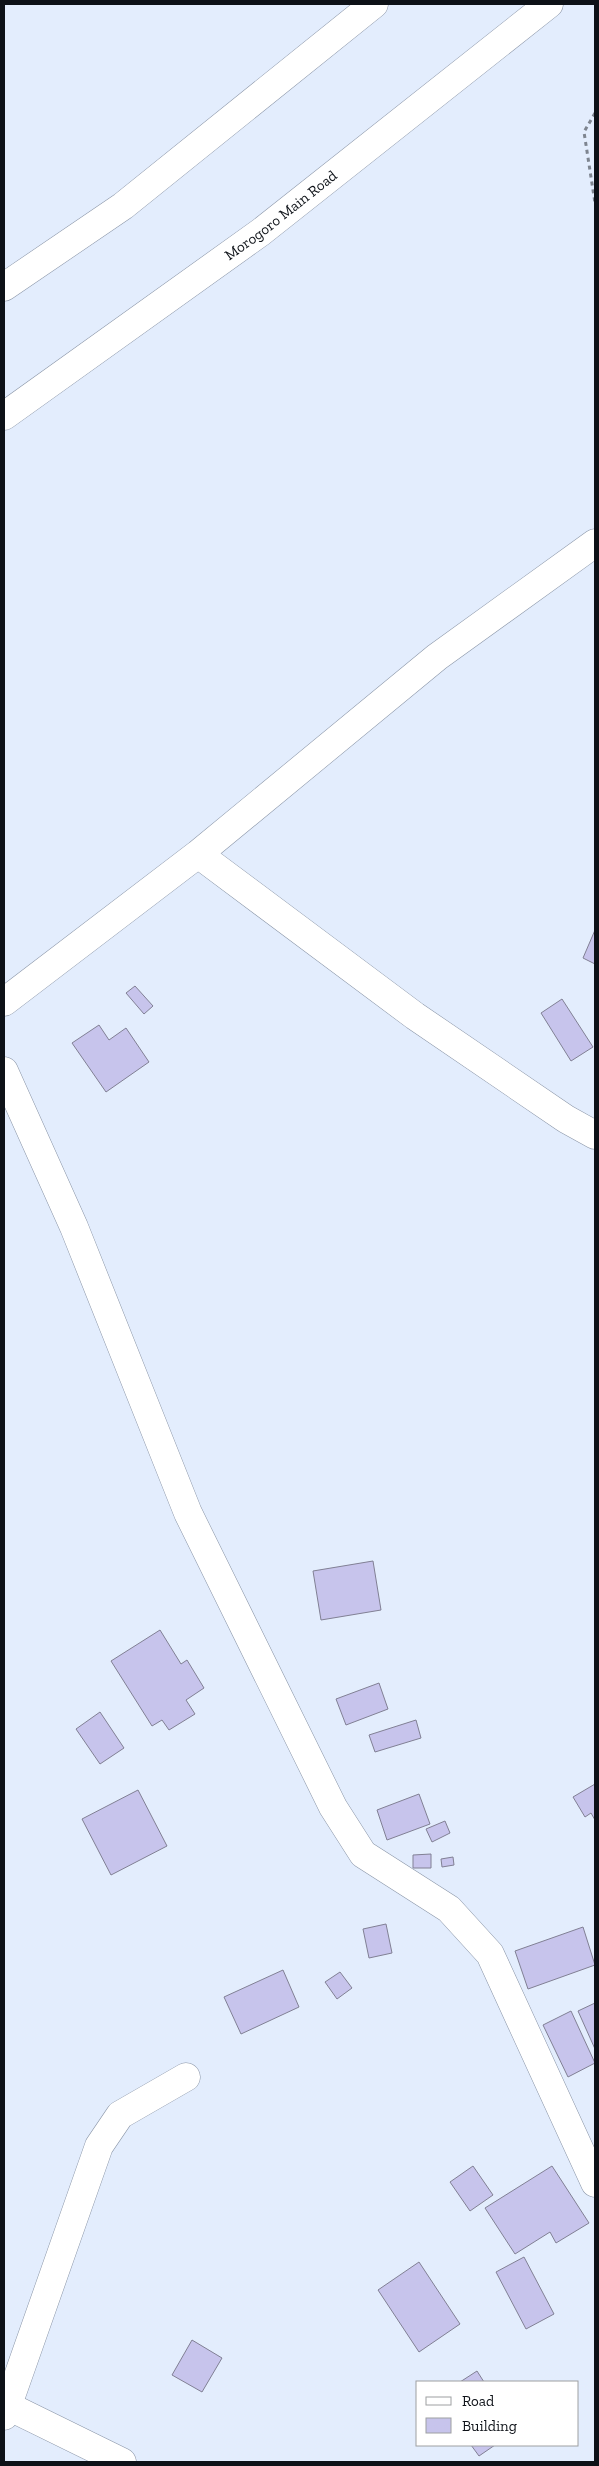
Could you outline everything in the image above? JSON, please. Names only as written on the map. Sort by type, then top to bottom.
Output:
[{"type":"main road","points":[[4,287],[123,206],[374,4]]},
{"type":"main road","name":"Morogoro Main Road","points":[[4,416],[261,232],[549,4]]},
{"type":"main road","points":[[4,1002],[198,854],[437,657],[595,543]]},
{"type":"main road","points":[[198,854],[415,1016],[566,1120],[595,1135]]},
{"type":"main road","points":[[4,1070],[74,1227],[188,1513],[333,1807],[363,1854],[449,1909],[490,1954],[595,2183]]},
{"type":"main road","points":[[122,2462],[5,2408],[99,2146],[120,2115],[186,2077]]},
{"type":"path","points":[[595,112],[584,132],[595,203]]},
{"type":"building","points":[[595,930],[595,964],[583,958]]},
{"type":"building","points":[[135,986],[153,1006],[144,1014],[126,993]]},
{"type":"building","points":[[562,999],[593,1047],[571,1061],[541,1013]]},
{"type":"building","points":[[99,1025],[109,1040],[126,1028],[149,1062],[106,1092],[72,1043]]},
{"type":"building","points":[[373,1561],[381,1610],[321,1620],[313,1571]]},
{"type":"building","points":[[160,1630],[181,1664],[187,1660],[204,1688],[186,1700],[195,1714],[169,1730],[162,1720],[152,1726],[111,1661]]},
{"type":"building","points":[[379,1683],[388,1709],[346,1725],[336,1699]]},
{"type":"building","points":[[100,1712],[124,1748],[100,1764],[76,1729]]},
{"type":"building","points":[[416,1720],[421,1738],[375,1752],[369,1735]]},
{"type":"building","points":[[595,1784],[595,1820],[591,1813],[585,1817],[573,1797]]},
{"type":"building","points":[[138,1790],[167,1846],[111,1875],[82,1819]]},
{"type":"building","points":[[419,1794],[430,1824],[387,1840],[377,1810]]},
{"type":"building","points":[[445,1821],[450,1833],[432,1842],[426,1829]]},
{"type":"building","points":[[431,1854],[431,1868],[413,1868],[413,1855]]},
{"type":"building","points":[[453,1857],[454,1865],[442,1867],[441,1859]]},
{"type":"building","points":[[386,1924],[392,1953],[369,1958],[363,1929]]},
{"type":"building","points":[[583,1927],[595,1965],[528,1989],[515,1951]]},
{"type":"building","points":[[283,1970],[299,2007],[241,2034],[224,1997]]},
{"type":"building","points":[[340,1972],[352,1988],[337,1999],[325,1982]]},
{"type":"building","points":[[595,2003],[595,2049],[578,2011]]},
{"type":"building","points":[[571,2011],[595,2063],[568,2077],[543,2025]]},
{"type":"building","points":[[473,2166],[493,2195],[470,2211],[450,2182]]},
{"type":"building","points":[[552,2166],[589,2223],[556,2243],[550,2232],[515,2254],[485,2208]]},
{"type":"building","points":[[524,2257],[554,2314],[526,2329],[496,2272]]},
{"type":"building","points":[[419,2262],[460,2324],[419,2352],[378,2290]]},
{"type":"building","points":[[192,2340],[222,2358],[202,2392],[172,2375]]},
{"type":"building","points":[[477,2371],[483,2381],[462,2381]]},
{"type":"building","points":[[472,2446],[494,2446],[479,2456]]}]
